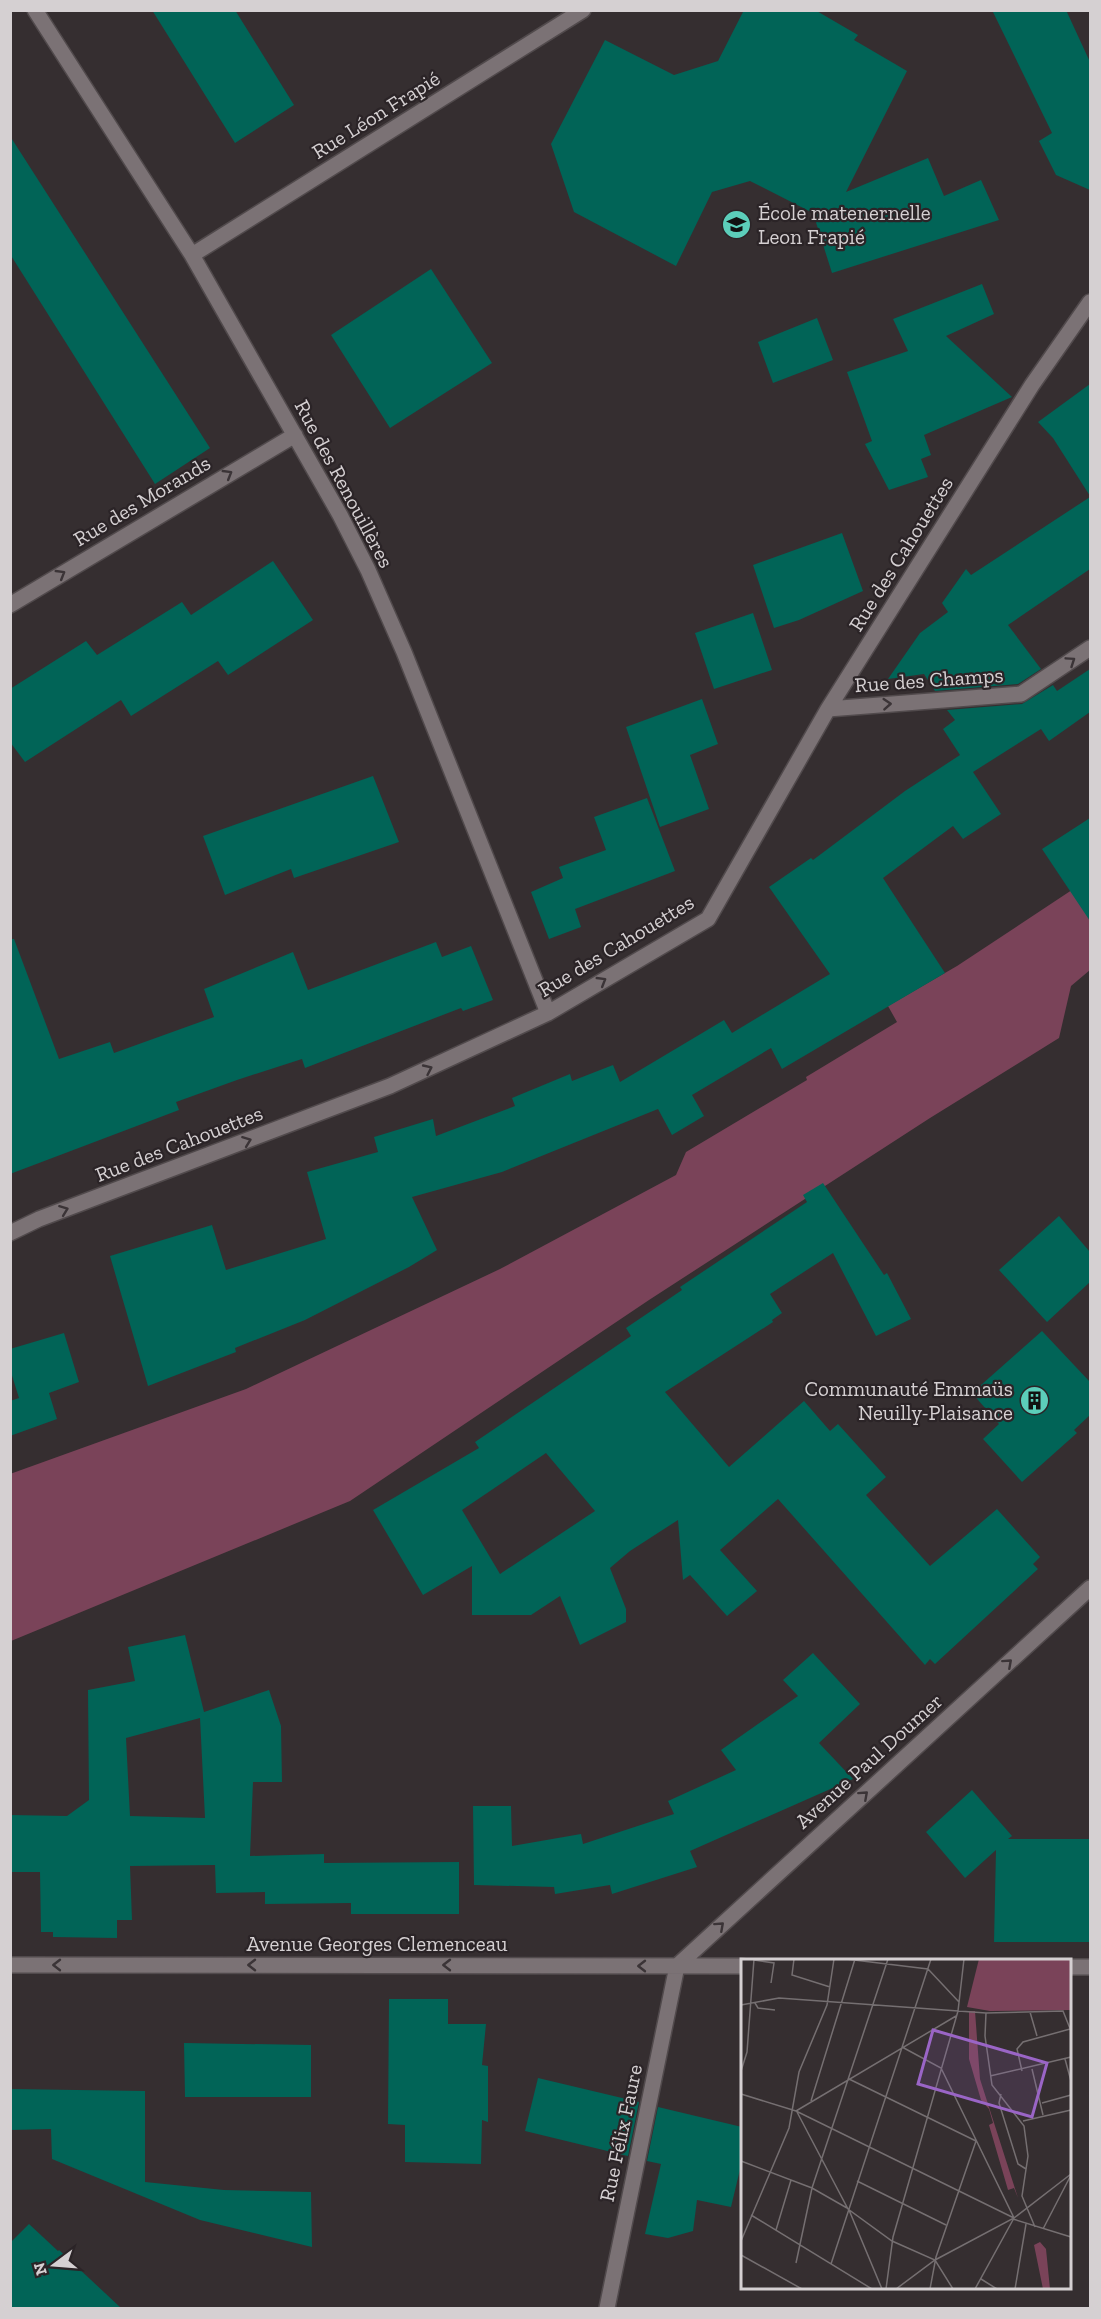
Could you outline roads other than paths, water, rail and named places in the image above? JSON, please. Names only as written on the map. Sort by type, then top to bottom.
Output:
[{"type":"street","name":"Rue des Renouillères","points":[[35,10],[192,255],[340,515],[380,596],[548,1013]]},
{"type":"street","name":"Rue Léon Frapié","points":[[192,255],[583,10]]},
{"type":"street","name":"Rue des Cahouettes","points":[[10,1233],[39,1219],[390,1086],[548,1013],[708,919],[828,708],[1032,385],[1090,302]]},
{"type":"street","name":"Rue des Morands","points":[[10,605],[295,435]]},
{"type":"street","name":"Rue des Champs","points":[[828,708],[1021,694],[1090,648]]},
{"type":"street","name":"Avenue Paul Doumer","points":[[677,1966],[1090,1588]]},
{"type":"street","name":"Avenue Georges Clemenceau","points":[[10,1965],[741,1966]]},
{"type":"street","name":"Rue Félix Faure","points":[[607,2308],[677,1966]]},
{"type":"street","points":[[1071,1967],[1090,1967]]},
{"type":"place","name":"École matenernelle Leon Frapié","points":[[737,225]]},
{"type":"place","name":"Communauté Emmaüs Neuilly-Plaisance","points":[[1034,1401]]}]
